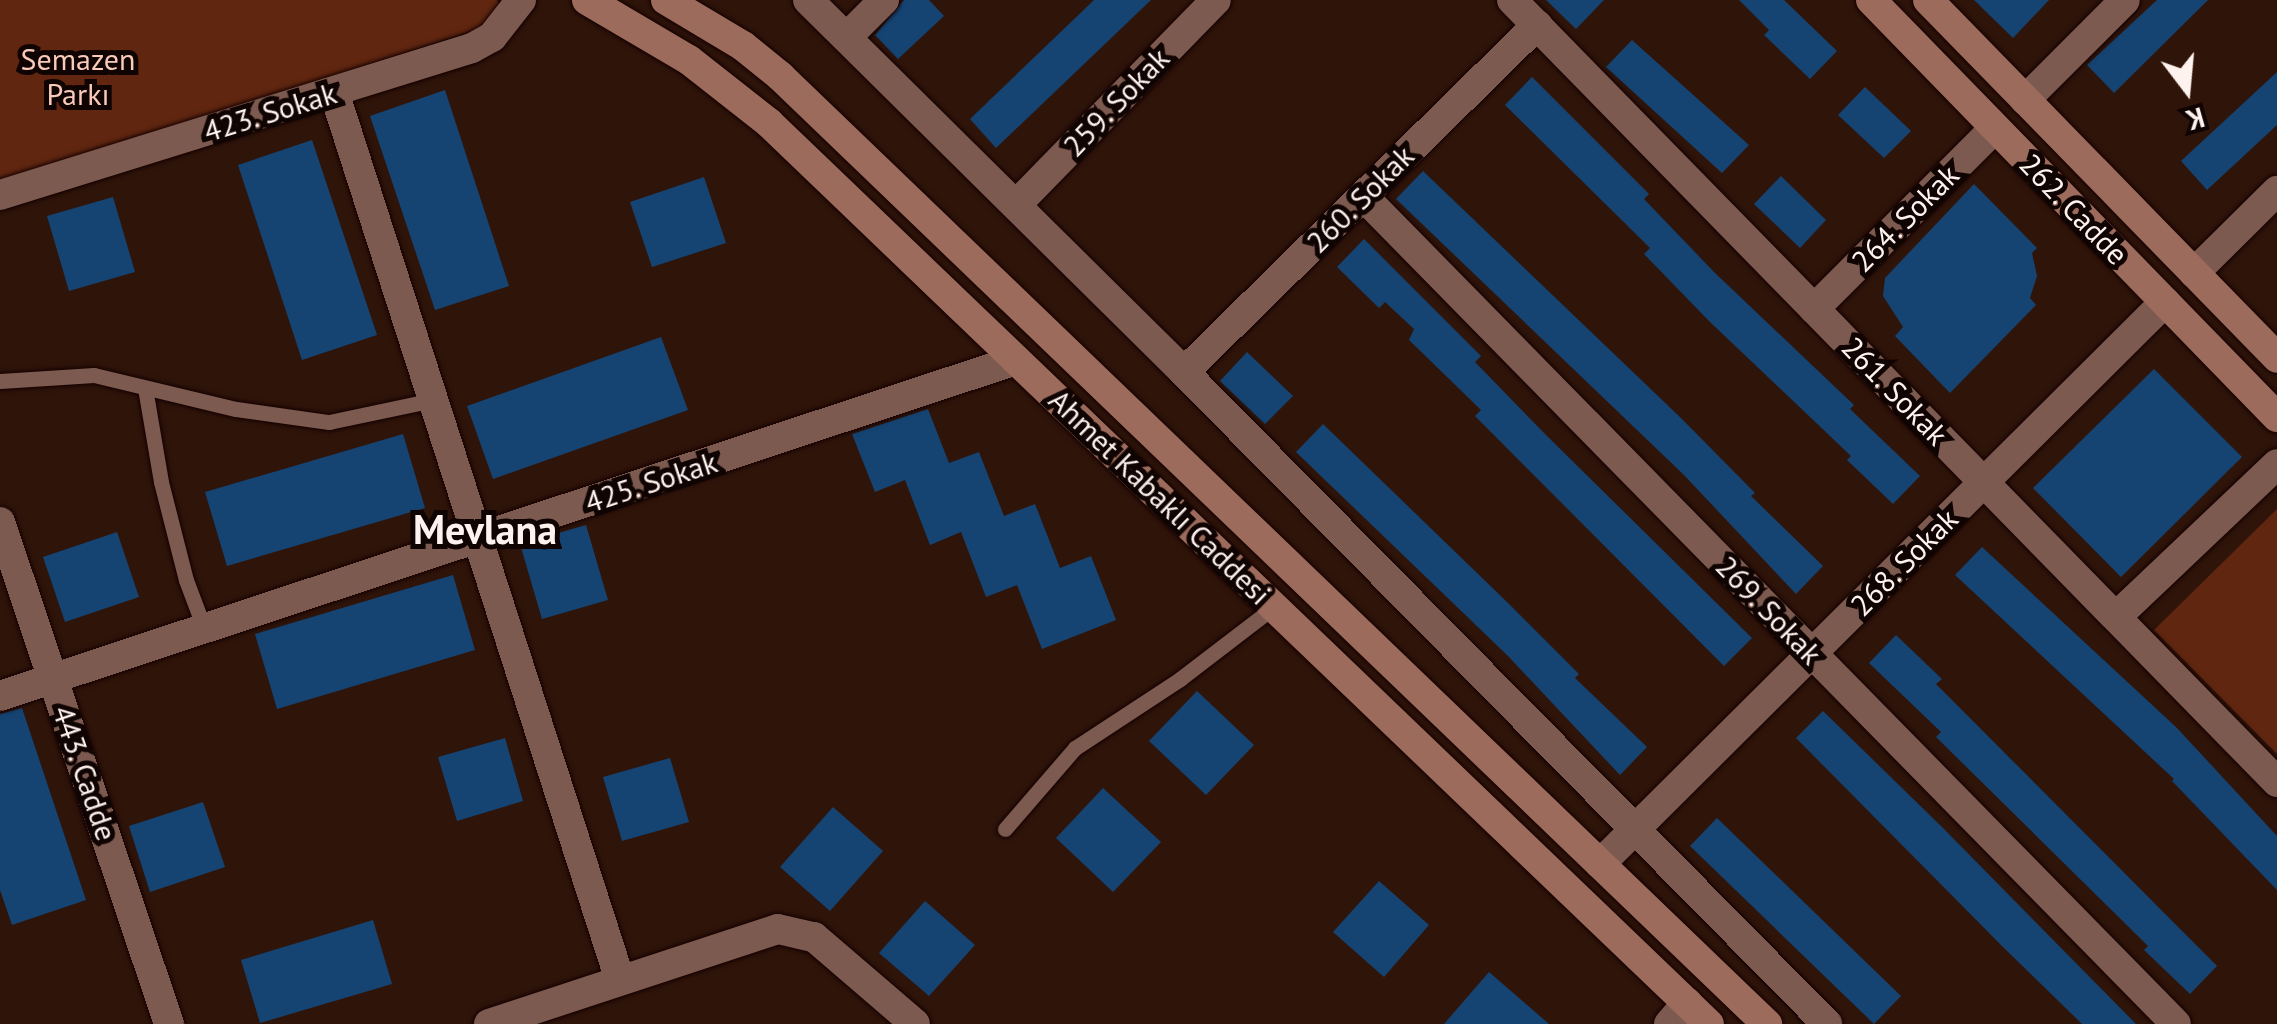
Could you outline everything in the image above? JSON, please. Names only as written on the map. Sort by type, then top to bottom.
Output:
[{"type":"main road","name":"Ahmet Kabaklı Caddesi","points":[[587,0],[662,42],[748,104],[1274,607],[1688,1017]]},
{"type":"main road","name":"Ahmet Kabaklı Caddesi","points":[[666,0],[743,46],[780,76],[1767,1024]]},
{"type":"main road","name":"262. Cadde","points":[[1871,0],[2277,417]]},
{"type":"main road","name":"262. Cadde","points":[[1928,0],[2277,358]]},
{"type":"main road","points":[[2165,302],[2194,273]]},
{"type":"street","name":"423. Sokak","points":[[0,195],[483,44],[502,28],[521,0]]},
{"type":"street","points":[[808,0],[1184,372],[1826,1024]]},
{"type":"street","points":[[848,36],[884,0]]},
{"type":"street","name":"259. Sokak","points":[[1016,205],[1216,0]]},
{"type":"street","name":"261. Sokak","points":[[1512,0],[2277,782]]},
{"type":"street","points":[[2025,100],[2125,0]]},
{"type":"street","name":"260. Sokak","points":[[1184,372],[1537,25]]},
{"type":"street","points":[[334,92],[620,980]]},
{"type":"street","name":"264. Sokak","points":[[1814,309],[1996,128]]},
{"type":"street","points":[[2194,273],[2277,191]]},
{"type":"street","name":"269. Sokak","points":[[1363,196],[2176,1024]]},
{"type":"street","name":"268. Sokak","points":[[1600,864],[2165,302]]},
{"type":"street","name":"425. Sokak","points":[[0,696],[1016,360]]},
{"type":"street","points":[[2116,617],[2277,464]]},
{"type":"street","name":"443. Cadde","points":[[0,522],[169,1024]]},
{"type":"street","points":[[489,1024],[757,934],[799,930],[830,948],[915,1024]]},
{"type":"lane","points":[[0,381],[94,375],[236,409],[329,422],[433,400]]},
{"type":"lane","points":[[145,388],[161,482],[186,580],[204,628]]},
{"type":"lane","points":[[1005,829],[1075,748],[1180,679],[1274,607]]},
{"type":"green space","name":"Semazen Parkı","points":[[0,0],[497,0],[500,7],[493,24],[0,184]]},
{"type":"green space","points":[[2277,509],[2277,754],[2154,630]]},
{"type":"building","points":[[904,0],[929,0],[944,16],[898,59],[875,35]]},
{"type":"building","points":[[1094,0],[1151,0],[996,148],[970,119]]},
{"type":"building","points":[[1546,0],[1604,0],[1576,29]]},
{"type":"building","points":[[1739,0],[1784,0],[1837,51],[1810,79],[1764,35],[1769,30]]},
{"type":"building","points":[[1974,0],[2049,0],[2013,38]]},
{"type":"building","points":[[2157,0],[2208,0],[2114,93],[2087,65]]},
{"type":"building","points":[[1632,40],[1749,145],[1722,173],[1606,67]]},
{"type":"building","points":[[2277,72],[2277,125],[2207,190],[2181,161]]},
{"type":"building","points":[[1532,77],[1649,194],[1644,199],[1714,272],[1854,405],[1850,409],[1920,476],[1893,504],[1847,460],[1851,456],[1710,322],[1644,254],[1650,248],[1505,105]]},
{"type":"building","points":[[1865,87],[1911,131],[1884,158],[1838,115]]},
{"type":"building","points":[[445,90],[509,286],[435,310],[370,116]]},
{"type":"building","points":[[312,140],[377,335],[302,360],[238,165]]},
{"type":"building","points":[[1423,171],[1683,420],[1755,493],[1751,496],[1823,566],[1796,594],[1684,475],[1396,199]]},
{"type":"building","points":[[1781,176],[1826,220],[1800,248],[1754,204]]},
{"type":"building","points":[[704,177],[726,243],[652,267],[630,202]]},
{"type":"building","points":[[1974,184],[2037,248],[2032,253],[2037,276],[2030,298],[2036,305],[1950,393],[1895,336],[1903,327],[1883,296],[1885,278]]},
{"type":"building","points":[[113,197],[135,272],[69,291],[47,216]]},
{"type":"building","points":[[1364,239],[1481,356],[1475,362],[1752,638],[1724,666],[1475,416],[1481,410],[1409,340],[1414,329],[1385,302],[1379,308],[1337,267]]},
{"type":"building","points":[[661,337],[688,410],[493,479],[467,406]]},
{"type":"building","points":[[1247,352],[1293,396],[1265,424],[1220,381]]},
{"type":"building","points":[[2154,369],[2242,457],[2121,577],[2033,488]]},
{"type":"building","points":[[928,409],[949,463],[979,452],[1004,516],[1035,504],[1060,568],[1091,556],[1116,620],[1042,649],[1017,585],[986,597],[961,532],[930,545],[905,480],[875,492],[852,434]]},
{"type":"building","points":[[1323,424],[1507,602],[1579,674],[1575,678],[1647,747],[1620,775],[1508,656],[1296,452]]},
{"type":"building","points":[[403,434],[425,508],[227,566],[205,492]]},
{"type":"building","points":[[586,525],[608,600],[542,619],[520,544]]},
{"type":"building","points":[[117,532],[139,597],[65,622],[43,557]]},
{"type":"building","points":[[1982,547],[2177,728],[2277,836],[2277,890],[2174,779],[1955,575]]},
{"type":"building","points":[[453,575],[475,650],[277,709],[255,634]]},
{"type":"building","points":[[1896,635],[1942,679],[1936,684],[2217,966],[2190,994],[2144,950],[2148,946],[1936,737],[1941,732],[1869,663]]},
{"type":"building","points":[[1197,691],[1254,745],[1206,795],[1149,741]]},
{"type":"building","points":[[22,708],[86,900],[12,925],[0,890],[0,714]]},
{"type":"building","points":[[1823,711],[2136,1024],[2082,1024],[2004,948],[1796,738]]},
{"type":"building","points":[[505,738],[523,801],[457,821],[438,757]]},
{"type":"building","points":[[670,758],[689,822],[622,841],[603,777]]},
{"type":"building","points":[[1103,788],[1161,842],[1113,892],[1056,838]]},
{"type":"building","points":[[203,802],[225,867],[150,892],[129,826]]},
{"type":"building","points":[[833,807],[883,851],[830,911],[780,867]]},
{"type":"building","points":[[1717,818],[1901,996],[1874,1024],[1690,846]]},
{"type":"building","points":[[1379,881],[1429,925],[1384,977],[1333,932]]},
{"type":"building","points":[[925,901],[975,945],[929,996],[879,953]]},
{"type":"building","points":[[373,920],[392,984],[260,1023],[241,960]]},
{"type":"building","points":[[1489,972],[1549,1024],[1444,1024]]},
{"type":"district","name":"Mevlana","points":[[485,529]]}]
